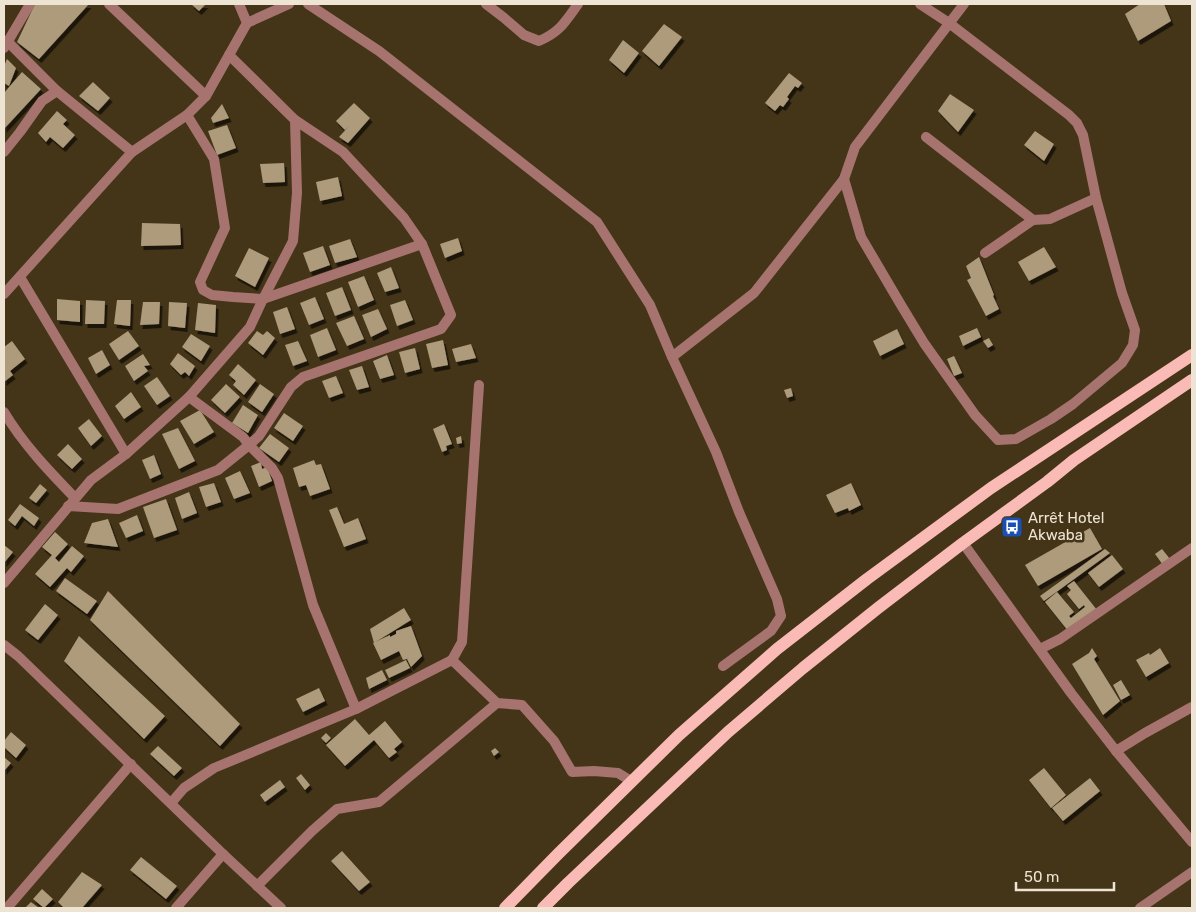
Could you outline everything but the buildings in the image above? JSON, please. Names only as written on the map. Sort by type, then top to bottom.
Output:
[{"type":"main road","points":[[504,908],[679,735],[777,649],[867,579],[991,488],[1192,355]]},
{"type":"main road","points":[[543,908],[728,732],[810,662],[878,608],[1074,460],[1192,380]]},
{"type":"street","points":[[30,4],[5,45],[57,91],[132,152]]},
{"type":"street","points":[[109,4],[206,96]]},
{"type":"street","points":[[240,4],[247,23]]},
{"type":"street","points":[[4,294],[132,152],[187,115],[206,96],[247,23],[289,4]]},
{"type":"street","points":[[308,4],[379,51],[597,222],[650,305],[716,452],[739,512],[777,599],[781,616],[771,631],[723,666]]},
{"type":"street","points":[[486,4],[524,35],[538,40],[549,36],[562,27],[578,4]]},
{"type":"street","points":[[844,179],[861,237],[905,312],[975,416],[998,440],[1016,439],[1051,419],[1074,404],[1122,363],[1133,345],[1135,330],[1122,293],[1096,198],[1084,135],[1077,123],[1069,115],[920,4]]},
{"type":"street","points":[[672,357],[754,293],[844,179],[855,147],[964,4]]},
{"type":"street","points":[[4,412],[14,430],[72,502],[118,510],[218,470],[259,436],[291,387],[303,377],[441,329],[451,315],[422,244],[404,218],[343,152],[295,120],[229,55]]},
{"type":"street","points":[[4,152],[42,101],[57,91]]},
{"type":"street","points":[[187,115],[214,159],[225,228],[200,282],[203,290],[212,295],[263,299],[422,244]]},
{"type":"street","points":[[4,583],[91,480],[126,454],[190,397],[250,327],[293,240],[297,194],[295,120]]},
{"type":"street","points":[[926,137],[1033,220]]},
{"type":"street","points":[[985,253],[1033,220],[1050,219],[1096,198]]},
{"type":"street","points":[[20,277],[126,454]]},
{"type":"street","points":[[170,803],[184,788],[214,768],[356,709],[452,660],[462,642],[479,384]]},
{"type":"street","points":[[190,397],[243,437],[272,468],[278,478],[313,605],[356,709]]},
{"type":"street","points":[[963,543],[1116,751],[1192,842]]},
{"type":"street","points":[[1040,649],[1060,639],[1192,548]]},
{"type":"street","points":[[4,645],[18,656],[281,908]]},
{"type":"street","points":[[452,660],[497,703],[522,705],[554,742],[572,772],[618,773],[631,781]]},
{"type":"street","points":[[257,886],[337,809],[379,802],[497,703]]},
{"type":"street","points":[[1116,751],[1192,707]]},
{"type":"street","points":[[7,908],[131,764]]},
{"type":"street","points":[[176,908],[223,854]]},
{"type":"street","points":[[1140,908],[1192,872]]},
{"type":"place","name":"Arrêt Hotel Akwaba","points":[[1012,527]]}]
